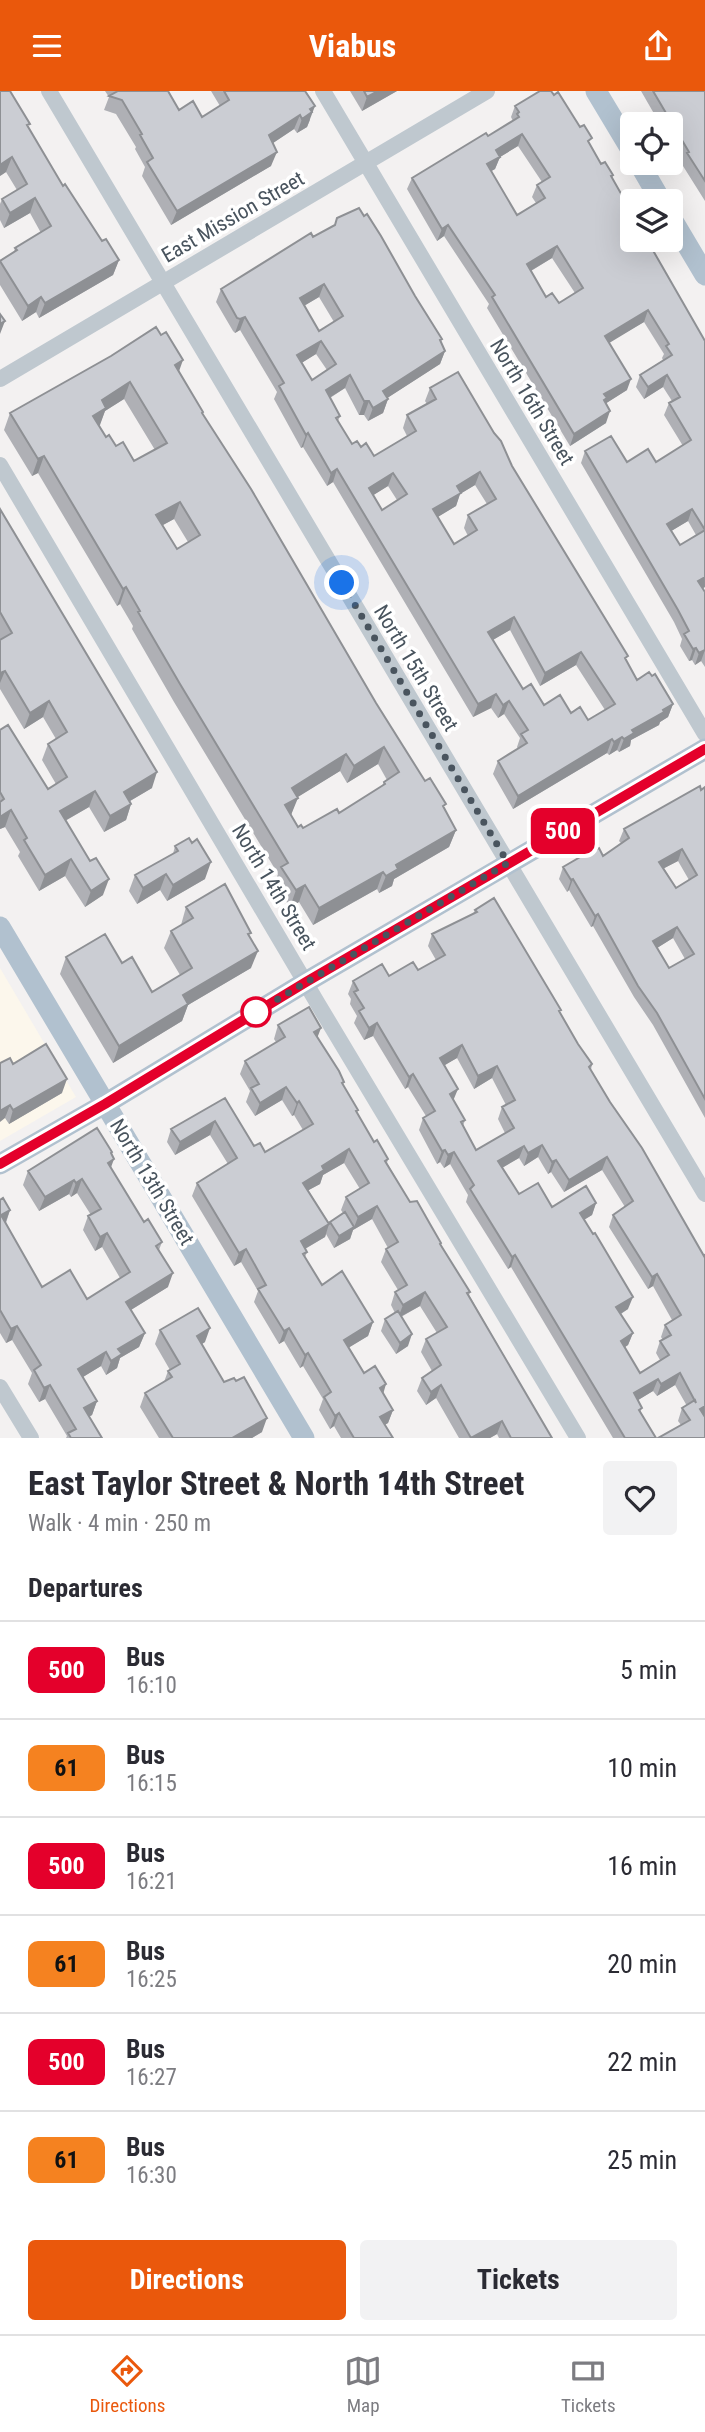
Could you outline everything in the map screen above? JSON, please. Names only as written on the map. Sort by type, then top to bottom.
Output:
[{"type":"main road","points":[[596,91],[620,131]]},
{"type":"main road","points":[[683,238],[705,275]]},
{"type":"main road","points":[[0,1164],[705,749]]},
{"type":"main road","name":"North 13th Street","points":[[0,927],[304,1438]]},
{"type":"street","name":"North 15th Street","points":[[49,91],[705,1194]]},
{"type":"street","name":"North 16th Street","points":[[323,91],[705,734]]},
{"type":"street","name":"East Mission Street","points":[[0,379],[487,91]]},
{"type":"street","name":"North 14th Street","points":[[0,465],[578,1438]]},
{"type":"street","points":[[0,1387],[31,1438]]},
{"type":"shaded area","points":[[0,968],[76,1097],[0,1141]]},
{"type":"building","points":[[0,91],[10,91],[63,186],[65,184],[102,241],[106,239],[119,260],[45,303],[41,297],[28,306],[0,261],[17,250],[15,248],[51,226],[35,198],[10,213],[2,199],[27,184],[12,157],[0,165]]},
{"type":"building","points":[[118,91],[168,91],[179,110],[193,101],[202,117],[229,100],[224,91],[305,91],[315,106],[310,109],[312,112],[302,119],[300,115],[269,135],[277,152],[177,211],[147,162],[153,158],[122,100],[109,96]]},
{"type":"building","points":[[364,91],[378,91],[367,97]]},
{"type":"building","points":[[540,91],[551,91],[554,95],[558,92],[580,127],[584,125],[592,138],[588,141],[601,164],[605,162],[620,192],[620,252],[654,252],[705,341],[705,530],[705,577],[698,581],[705,592],[705,650],[699,653],[696,648],[693,649],[684,634],[689,631],[678,610],[585,451],[611,436],[627,462],[648,449],[656,462],[691,440],[669,403],[680,397],[667,375],[648,387],[640,375],[672,355],[666,346],[669,344],[648,310],[605,336],[631,379],[604,394],[610,411],[574,434],[492,297],[495,295],[448,225],[442,229],[412,178],[486,133],[488,136],[519,117],[515,106]],"holes":[[[522,134],[550,177],[537,185],[545,198],[517,215],[487,164],[500,157],[496,150]],[[557,246],[583,288],[559,303],[552,293],[546,297],[527,264]],[[692,509],[705,530],[680,545],[667,524]]]},
{"type":"building","points":[[653,91],[705,91],[705,181],[683,142],[683,112],[665,112]]},
{"type":"building","points":[[359,208],[364,216],[367,214],[442,339],[440,340],[445,351],[383,391],[388,399],[373,408],[369,401],[364,401],[350,375],[326,390],[340,416],[336,418],[352,444],[357,441],[361,447],[366,443],[374,456],[416,431],[407,415],[436,399],[430,388],[458,372],[628,656],[625,658],[637,680],[649,672],[652,676],[655,674],[673,704],[632,730],[634,733],[624,739],[622,737],[614,742],[612,739],[518,796],[498,761],[527,743],[521,734],[528,730],[509,701],[503,705],[496,694],[478,704],[337,469],[331,473],[308,433],[306,435],[279,386],[284,383],[245,317],[237,318],[221,289],[311,233],[313,237],[335,225],[337,218]],"holes":[[[324,284],[343,316],[319,331],[300,298]],[[321,341],[336,364],[312,380],[297,355]],[[480,472],[496,499],[468,515],[477,530],[454,544],[433,509],[461,493],[457,486]],[[393,473],[407,494],[382,510],[369,488]],[[514,617],[545,673],[581,652],[615,704],[588,720],[580,707],[571,713],[560,695],[544,705],[531,684],[523,689],[488,632]]]},
{"type":"building","points":[[156,327],[161,335],[166,332],[183,360],[175,365],[202,413],[251,489],[376,703],[425,781],[430,778],[446,804],[443,806],[456,830],[396,865],[398,869],[386,876],[383,872],[319,908],[305,885],[296,890],[281,867],[288,863],[180,684],[126,587],[123,589],[44,456],[38,459],[10,413],[111,356]],"holes":[[[130,382],[167,443],[134,461],[123,442],[116,446],[109,435],[106,437],[93,416],[106,408],[102,400]],[[180,502],[200,535],[177,549],[156,515]],[[384,747],[399,772],[339,813],[337,809],[303,828],[301,825],[298,827],[285,805],[298,798],[292,788],[346,754],[354,766]]]},
{"type":"building","points":[[0,509],[157,772],[124,792],[131,804],[110,816],[95,791],[60,811],[90,861],[96,858],[109,879],[91,891],[71,859],[45,875],[24,840],[27,838],[11,810],[0,817],[0,802],[4,799],[0,792],[0,730],[8,725],[48,789],[67,777],[48,744],[67,732],[49,701],[30,713],[5,671],[0,673],[0,640],[12,633],[0,612]]},
{"type":"building","points":[[700,786],[701,790],[705,787],[705,1099],[598,914],[595,916],[563,867],[594,849],[599,848],[603,856],[629,838],[624,829]],"holes":[[[682,849],[697,875],[676,888],[659,862]],[[677,927],[694,954],[669,968],[653,941]]]},
{"type":"building","points":[[189,838],[192,843],[197,839],[211,862],[173,885],[166,874],[143,888],[135,875],[178,851],[175,846]]},
{"type":"building","points":[[225,884],[258,951],[183,995],[188,1004],[119,1046],[66,957],[105,934],[122,963],[132,957],[152,992],[192,968],[171,931],[193,918],[186,907]]},
{"type":"building","points":[[494,898],[592,1064],[589,1067],[642,1148],[705,1255],[705,1406],[700,1409],[705,1417],[705,1438],[658,1438],[690,1420],[682,1408],[695,1400],[680,1373],[661,1384],[658,1379],[634,1393],[642,1408],[639,1410],[656,1438],[625,1438],[515,1255],[512,1257],[470,1189],[474,1185],[454,1152],[448,1155],[445,1150],[442,1151],[423,1118],[435,1111],[413,1074],[409,1077],[377,1023],[369,1028],[359,1011],[364,1008],[354,992],[358,990],[353,981],[382,964],[389,976],[413,962],[418,970],[445,955],[432,934],[477,912],[475,910]],"holes":[[[462,1045],[478,1076],[497,1066],[515,1100],[502,1107],[514,1128],[476,1150],[461,1122],[465,1120],[450,1094],[458,1089],[440,1058]],[[542,1145],[552,1162],[556,1160],[569,1180],[607,1157],[633,1201],[613,1215],[652,1277],[657,1274],[681,1315],[665,1325],[671,1335],[660,1341],[669,1355],[640,1373],[621,1341],[633,1333],[616,1307],[633,1297],[580,1213],[596,1203],[586,1186],[552,1207],[538,1183],[519,1194],[498,1161],[524,1146],[528,1153]]]},
{"type":"building","points":[[309,1007],[321,1028],[314,1032],[339,1071],[344,1082],[342,1083],[358,1110],[356,1111],[374,1142],[377,1140],[388,1159],[385,1161],[410,1202],[417,1201],[552,1438],[511,1438],[502,1421],[471,1438],[441,1385],[431,1392],[422,1378],[441,1365],[426,1339],[447,1327],[425,1292],[403,1305],[395,1292],[407,1285],[386,1249],[398,1242],[377,1206],[358,1217],[346,1197],[369,1183],[349,1149],[322,1166],[324,1170],[303,1183],[329,1224],[301,1241],[307,1252],[303,1254],[322,1285],[342,1271],[373,1322],[344,1340],[364,1373],[375,1366],[386,1384],[380,1388],[393,1410],[380,1417],[393,1438],[354,1438],[339,1413],[335,1416],[324,1397],[331,1392],[308,1353],[305,1355],[289,1328],[284,1331],[258,1289],[266,1285],[246,1249],[239,1253],[197,1183],[237,1158],[215,1121],[180,1142],[171,1129],[225,1098],[254,1146],[260,1143],[265,1152],[313,1124],[299,1101],[297,1103],[286,1087],[260,1103],[251,1088],[259,1084],[245,1061],[285,1037],[278,1025]]},
{"type":"building","points":[[46,1044],[67,1079],[13,1110],[10,1105],[0,1111],[0,1063],[10,1058],[13,1064]]},
{"type":"building","points":[[97,1128],[112,1152],[114,1159],[108,1163],[144,1222],[148,1219],[162,1242],[156,1246],[173,1273],[126,1302],[145,1333],[118,1349],[122,1354],[111,1361],[106,1352],[78,1369],[97,1401],[84,1408],[102,1438],[71,1438],[68,1433],[76,1429],[50,1385],[44,1388],[34,1370],[41,1365],[17,1326],[11,1329],[0,1310],[0,1200],[3,1198],[10,1210],[1,1215],[42,1287],[70,1270],[87,1299],[130,1272],[107,1233],[100,1237],[88,1216],[101,1209],[82,1179],[76,1183],[74,1180],[45,1197],[28,1171]]},
{"type":"building","points":[[345,1212],[354,1227],[339,1236],[330,1222]]},
{"type":"building","points":[[198,1308],[210,1328],[197,1336],[224,1382],[244,1377],[267,1418],[232,1438],[173,1438],[145,1393],[172,1377],[168,1371],[180,1364],[160,1330]]},
{"type":"building","points":[[398,1311],[412,1334],[400,1343],[385,1319]]},
{"type":"bus line","name":"500","points":[[0,1164],[705,749]]},
{"type":"route","points":[[256,1012],[508,863],[342,583]]}]
